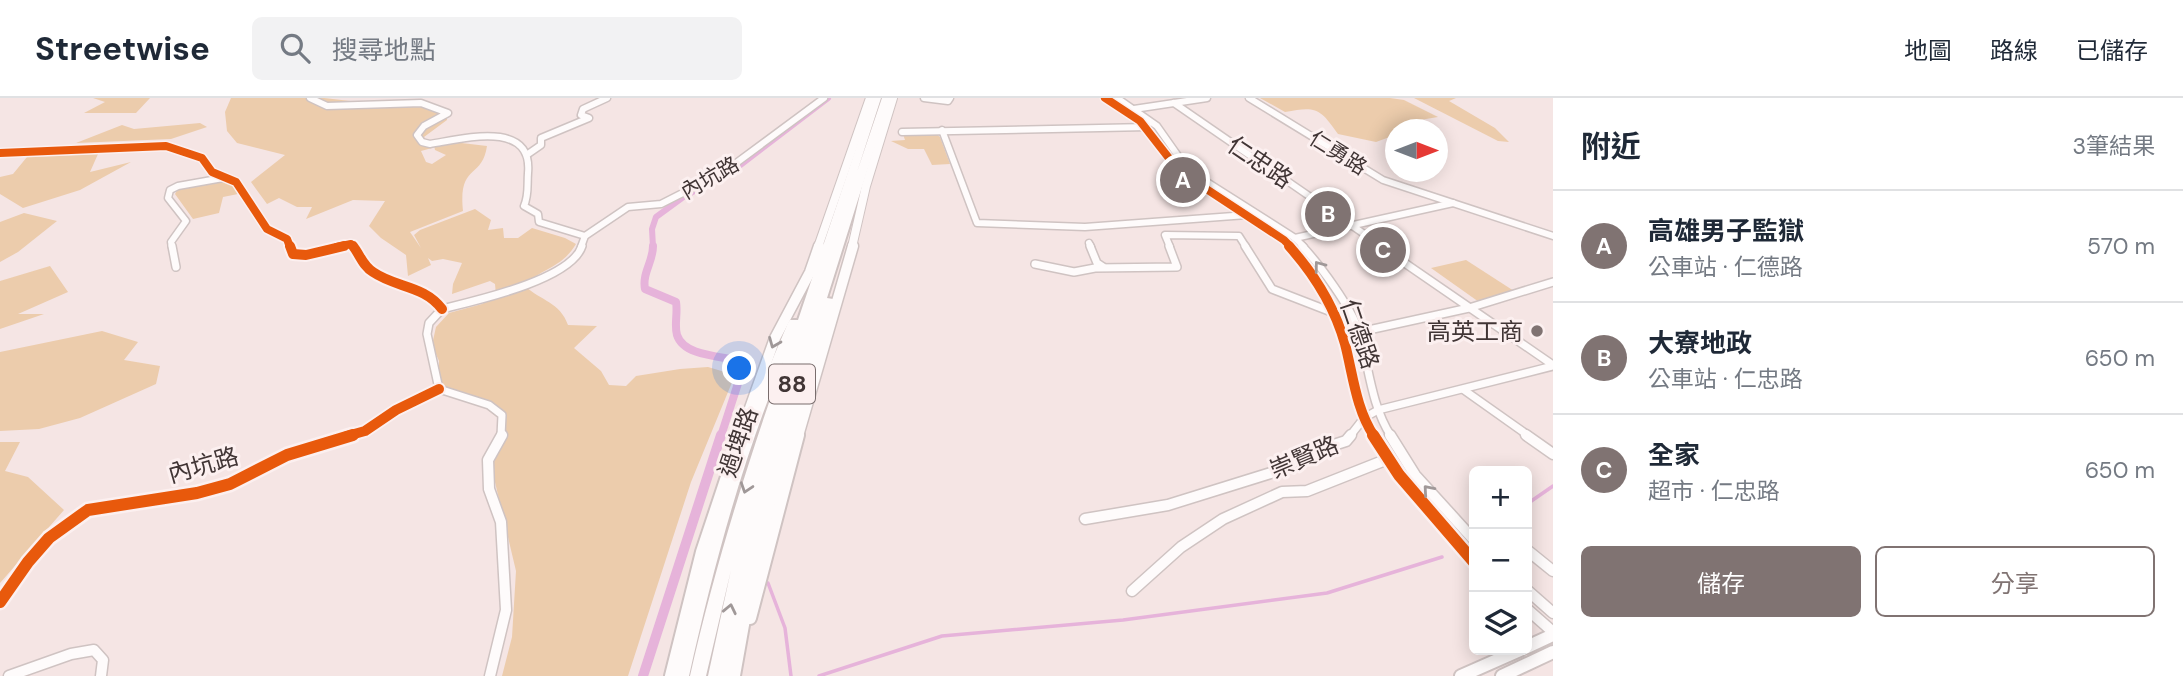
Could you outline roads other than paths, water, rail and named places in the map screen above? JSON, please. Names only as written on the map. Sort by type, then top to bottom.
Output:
[{"type":"highway","name":"88","points":[[698,676],[725,554],[776,394],[820,273],[877,98]]},
{"type":"highway","name":"88","points":[[716,676],[741,556],[758,494],[887,98]]},
{"type":"highway","points":[[732,676],[742,618],[770,496],[836,276],[858,185]]},
{"type":"highway","points":[[681,676],[711,553],[765,393],[813,282],[820,273]]},
{"type":"main road","name":"過埤路","points":[[671,676],[702,552],[751,404],[775,338],[810,272],[870,98]]},
{"type":"main road","points":[[739,676],[750,618],[780,498],[893,98]]},
{"type":"main road","points":[[1532,644],[1553,634]]},
{"type":"main road","points":[[1502,676],[1553,652]]},
{"type":"main road","points":[[1461,676],[1509,655]]},
{"type":"street","points":[[310,98],[327,106],[404,102],[431,105],[448,113],[424,126],[417,135],[422,142],[430,144],[489,136],[518,144],[528,154],[529,193],[524,206],[538,214],[539,222],[585,236]]},
{"type":"street","points":[[528,154],[541,145],[541,138],[589,118],[581,115],[583,109],[607,98]]},
{"type":"street","name":"內坑路","points":[[442,309],[518,290],[570,262],[580,251],[585,236],[628,207],[661,204],[724,172],[824,98]]},
{"type":"street","points":[[924,98],[948,101],[950,98]]},
{"type":"street","name":"仁德路","points":[[1105,98],[1145,127],[1179,171],[1284,240],[1299,257],[1334,313],[1364,418],[1399,475],[1469,556]]},
{"type":"street","name":"仁德路","points":[[1116,98],[1157,126],[1194,174],[1295,238],[1319,264],[1358,329],[1378,410],[1385,427],[1415,475],[1469,534]]},
{"type":"street","points":[[1133,109],[1207,98]]},
{"type":"street","name":"仁勇路","points":[[1249,98],[1383,180],[1553,236]]},
{"type":"street","name":"仁忠路","points":[[1174,103],[1553,365]]},
{"type":"street","points":[[902,132],[1157,126]]},
{"type":"street","points":[[942,130],[977,223],[1085,227],[1247,215]]},
{"type":"street","points":[[0,153],[155,145],[196,155],[202,158],[212,172],[236,182],[267,229],[287,239],[293,254],[306,255],[351,244],[358,250],[364,266],[378,275],[432,296],[442,309],[429,323],[427,334],[439,389],[489,405],[502,415],[502,435],[488,460],[489,489],[501,522],[506,610],[490,676]]},
{"type":"street","points":[[176,267],[171,242],[186,221],[169,198],[170,190],[178,186],[223,178]]},
{"type":"street","points":[[1295,238],[1453,203]]},
{"type":"street","points":[[1035,264],[1074,272],[1103,267],[1177,267],[1165,236],[1239,236],[1272,289],[1334,313],[1364,331],[1469,308],[1553,282]]},
{"type":"street","points":[[1089,243],[1097,262],[1103,267]]},
{"type":"street","name":"崇賢路","points":[[1085,519],[1168,505],[1274,472],[1318,450],[1346,441],[1364,418],[1378,410],[1553,365]]},
{"type":"street","name":"內坑路","points":[[0,602],[27,561],[77,516],[88,510],[197,493],[230,484],[287,455],[365,431],[396,410],[439,389]]},
{"type":"street","points":[[1464,390],[1553,454]]},
{"type":"street","points":[[1132,591],[1181,547],[1223,519],[1282,492],[1307,491],[1388,458]]},
{"type":"street","points":[[1532,554],[1553,571]]},
{"type":"street","points":[[1529,592],[1553,613]]},
{"type":"street","points":[[1532,614],[1553,634]]},
{"type":"street","points":[[0,676],[8,676],[71,654],[94,650],[103,660],[101,676]]},
{"type":"waterway","points":[[653,246],[652,229],[656,217],[682,198],[739,166],[828,98]]},
{"type":"waterway","points":[[653,246],[645,289],[676,302],[676,331],[681,342],[696,352],[741,361],[741,364]]},
{"type":"waterway","points":[[721,436],[741,374]]},
{"type":"waterway","points":[[643,676],[721,435]]},
{"type":"waterway","points":[[1532,501],[1553,486]]},
{"type":"waterway","points":[[819,676],[942,636],[1123,620],[1327,593],[1442,557]]},
{"type":"waterway","points":[[768,583],[785,628],[791,676]]},
{"type":"place","name":"高雄男子監獄","points":[[1183,180]]},
{"type":"place","name":"大寮地政","points":[[1328,214]]},
{"type":"place","name":"全家","points":[[1383,250]]},
{"type":"place","name":"高英工商","points":[[1537,331]]}]
